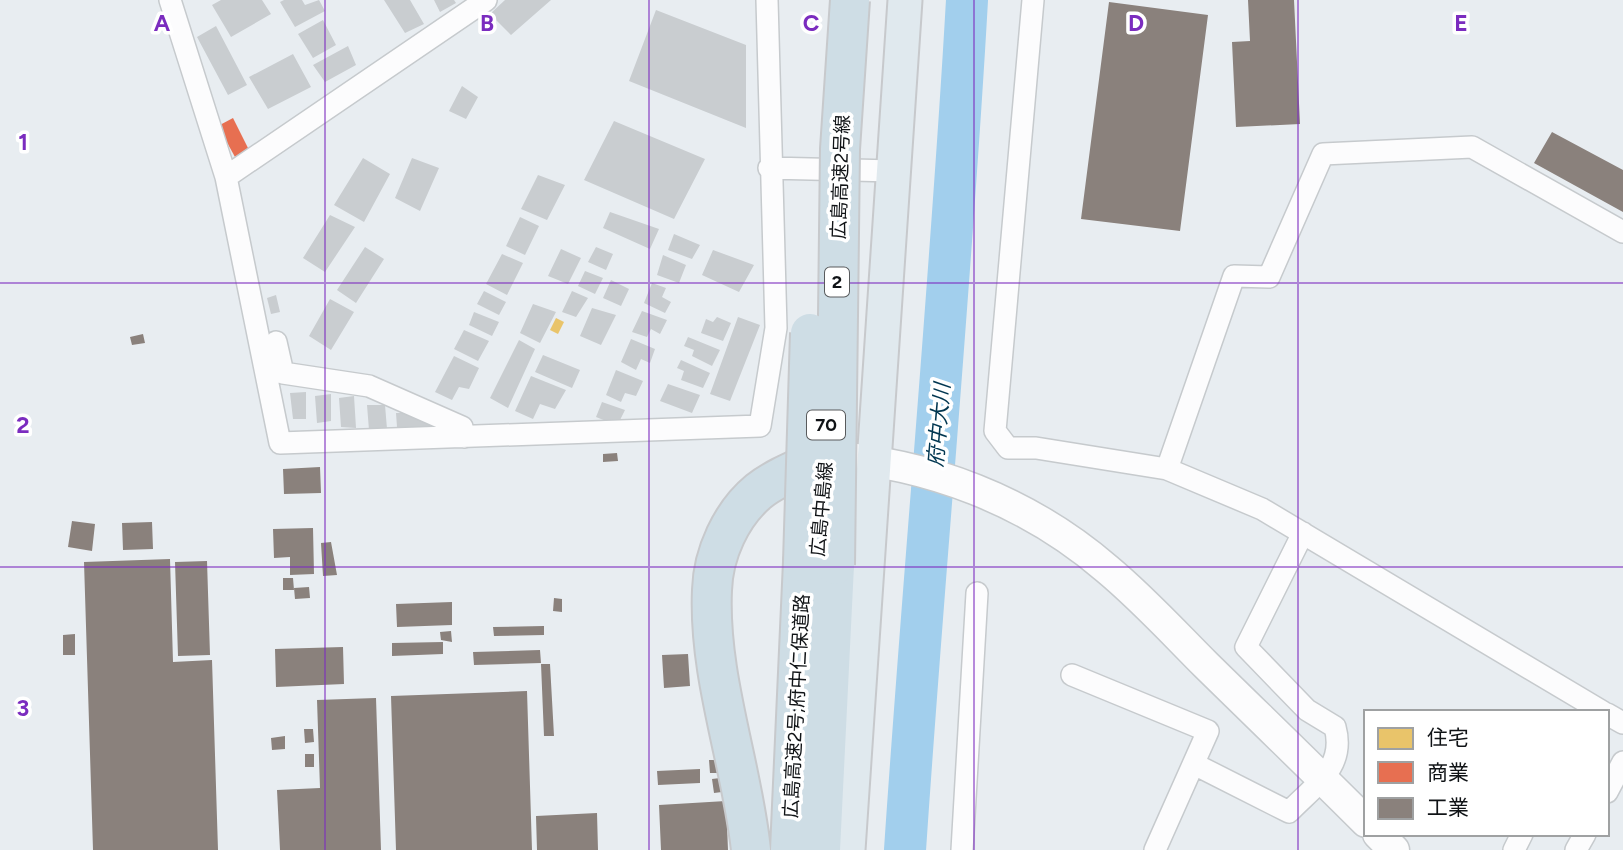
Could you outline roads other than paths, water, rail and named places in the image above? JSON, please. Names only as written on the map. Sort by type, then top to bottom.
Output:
[{"type":"highway","name":"広島高速2号線","points":[[819,563],[815,150],[824,0]]},
{"type":"highway","name":"広島高速2号線","points":[[819,563],[850,0]]},
{"type":"highway","points":[[751,850],[719,668],[712,589],[717,558],[728,531],[743,508],[760,491],[826,456]]},
{"type":"highway","name":"広島高速2号;府中仁保道路","points":[[791,850],[819,563]]},
{"type":"highway","name":"広島高速2号;府中仁保道路","points":[[819,563],[821,850]]},
{"type":"main road","name":"広島中島線","points":[[791,850],[826,456],[827,169],[843,0]]},
{"type":"main road","points":[[848,850],[886,462],[894,171],[905,0]]},
{"type":"street","points":[[170,0],[226,177],[280,443],[760,426],[776,328],[769,168],[767,0]]},
{"type":"street","points":[[226,177],[486,0]]},
{"type":"street","points":[[1033,0],[995,431],[1008,448],[1036,448],[1167,469],[1262,509],[1596,710]]},
{"type":"street","points":[[1167,469],[1234,276],[1269,277],[1323,154],[1472,147],[1623,232]]},
{"type":"street","points":[[769,168],[894,171]]},
{"type":"street","points":[[276,342],[283,373],[369,386],[462,427],[464,437]]},
{"type":"street","points":[[826,456],[886,462],[990,495],[1044,523],[1108,570],[1364,820]]},
{"type":"street","points":[[1194,765],[1289,811],[1336,761],[1340,746],[1335,727],[1307,710],[1246,647],[1303,533]]},
{"type":"street","points":[[962,850],[977,593]]},
{"type":"street","points":[[1072,675],[1208,732],[1156,850]]},
{"type":"street","points":[[1609,788],[1623,762]]},
{"type":"street","points":[[1380,836],[1394,850]]},
{"type":"waterway","name":"府中大川","points":[[905,850],[967,0]]}]
